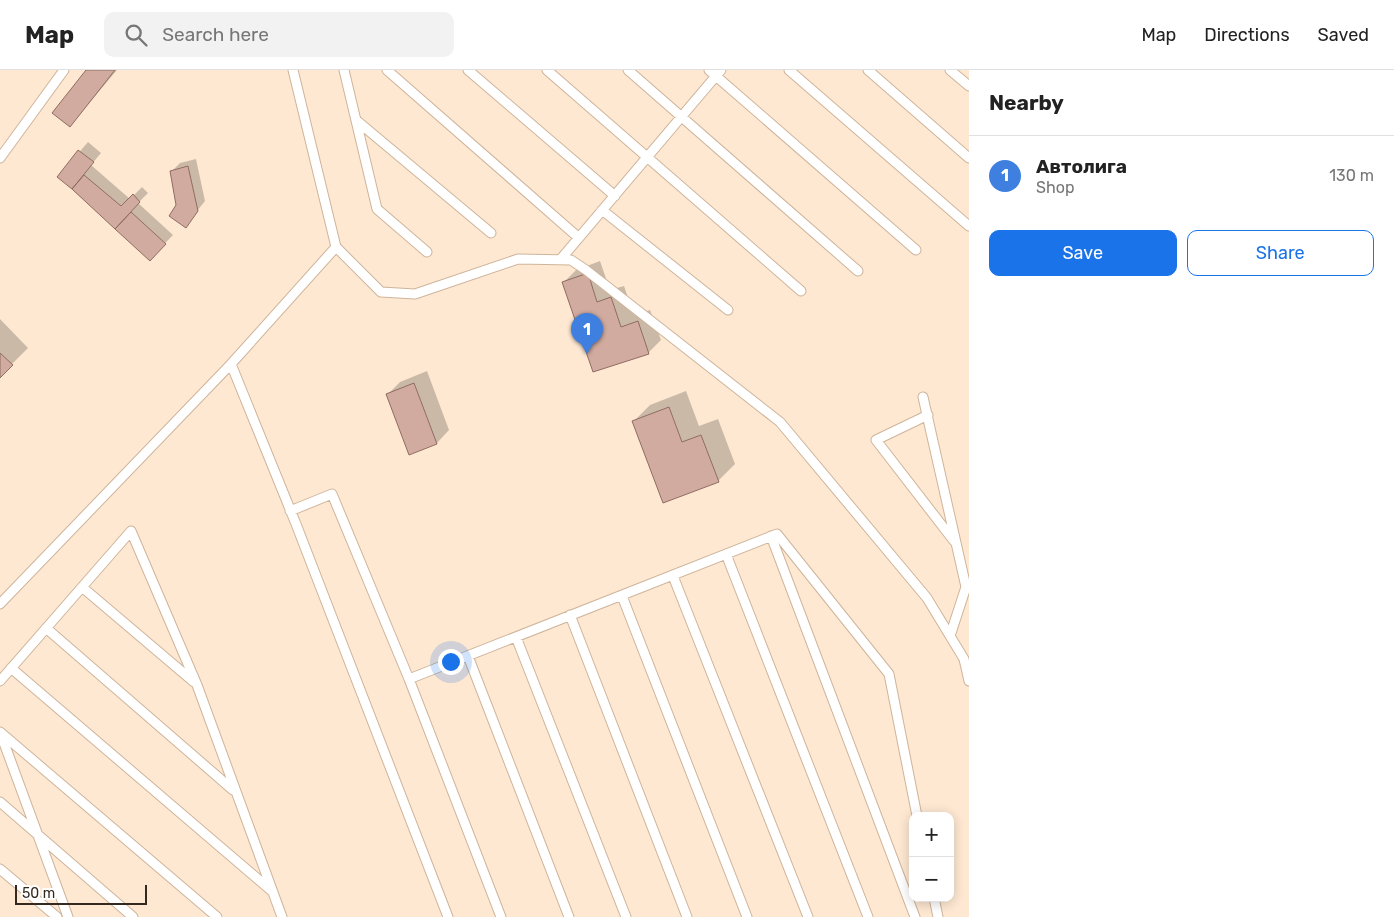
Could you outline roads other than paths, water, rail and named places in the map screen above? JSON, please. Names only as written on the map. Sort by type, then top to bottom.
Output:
[{"type":"lane","points":[[0,158],[64,70]]},
{"type":"lane","points":[[293,70],[336,247],[382,292],[415,294],[518,259],[571,260],[780,422],[927,598],[964,660],[969,681]]},
{"type":"lane","points":[[344,70],[377,209],[427,252]]},
{"type":"lane","points":[[387,70],[579,238]]},
{"type":"lane","points":[[468,70],[615,196]]},
{"type":"lane","points":[[547,70],[801,291]]},
{"type":"lane","points":[[628,70],[858,271]]},
{"type":"lane","points":[[789,70],[969,226]]},
{"type":"lane","points":[[868,70],[969,158]]},
{"type":"lane","points":[[950,70],[969,86]]},
{"type":"lane","points":[[560,260],[682,117],[716,72],[916,250]]},
{"type":"lane","points":[[356,120],[491,233]]},
{"type":"lane","points":[[602,210],[728,310]]},
{"type":"lane","points":[[0,604],[231,364],[336,247]]},
{"type":"lane","points":[[231,364],[448,917]]},
{"type":"lane","points":[[923,397],[966,588],[950,636]]},
{"type":"lane","points":[[928,415],[876,440],[957,544]]},
{"type":"lane","points":[[290,511],[332,494],[409,679],[502,917]]},
{"type":"lane","points":[[0,681],[131,531],[197,685],[282,917]]},
{"type":"lane","points":[[409,679],[777,534],[889,674],[916,812]]},
{"type":"lane","points":[[771,536],[915,917]]},
{"type":"lane","points":[[726,554],[868,917]]},
{"type":"lane","points":[[673,576],[808,917]]},
{"type":"lane","points":[[82,587],[197,685]]},
{"type":"lane","points":[[622,596],[747,917]]},
{"type":"lane","points":[[570,615],[687,917]]},
{"type":"lane","points":[[46,628],[235,792]]},
{"type":"lane","points":[[516,636],[626,917]]},
{"type":"lane","points":[[468,656],[569,917]]},
{"type":"lane","points":[[11,668],[274,893]]},
{"type":"lane","points":[[0,732],[68,917]]},
{"type":"lane","points":[[0,732],[217,917]]},
{"type":"lane","points":[[0,802],[133,917]]},
{"type":"lane","points":[[0,869],[57,917]]},
{"type":"lane","points":[[935,902],[938,917]]},
{"type":"place","name":"Автолига","points":[[587,354]]}]
